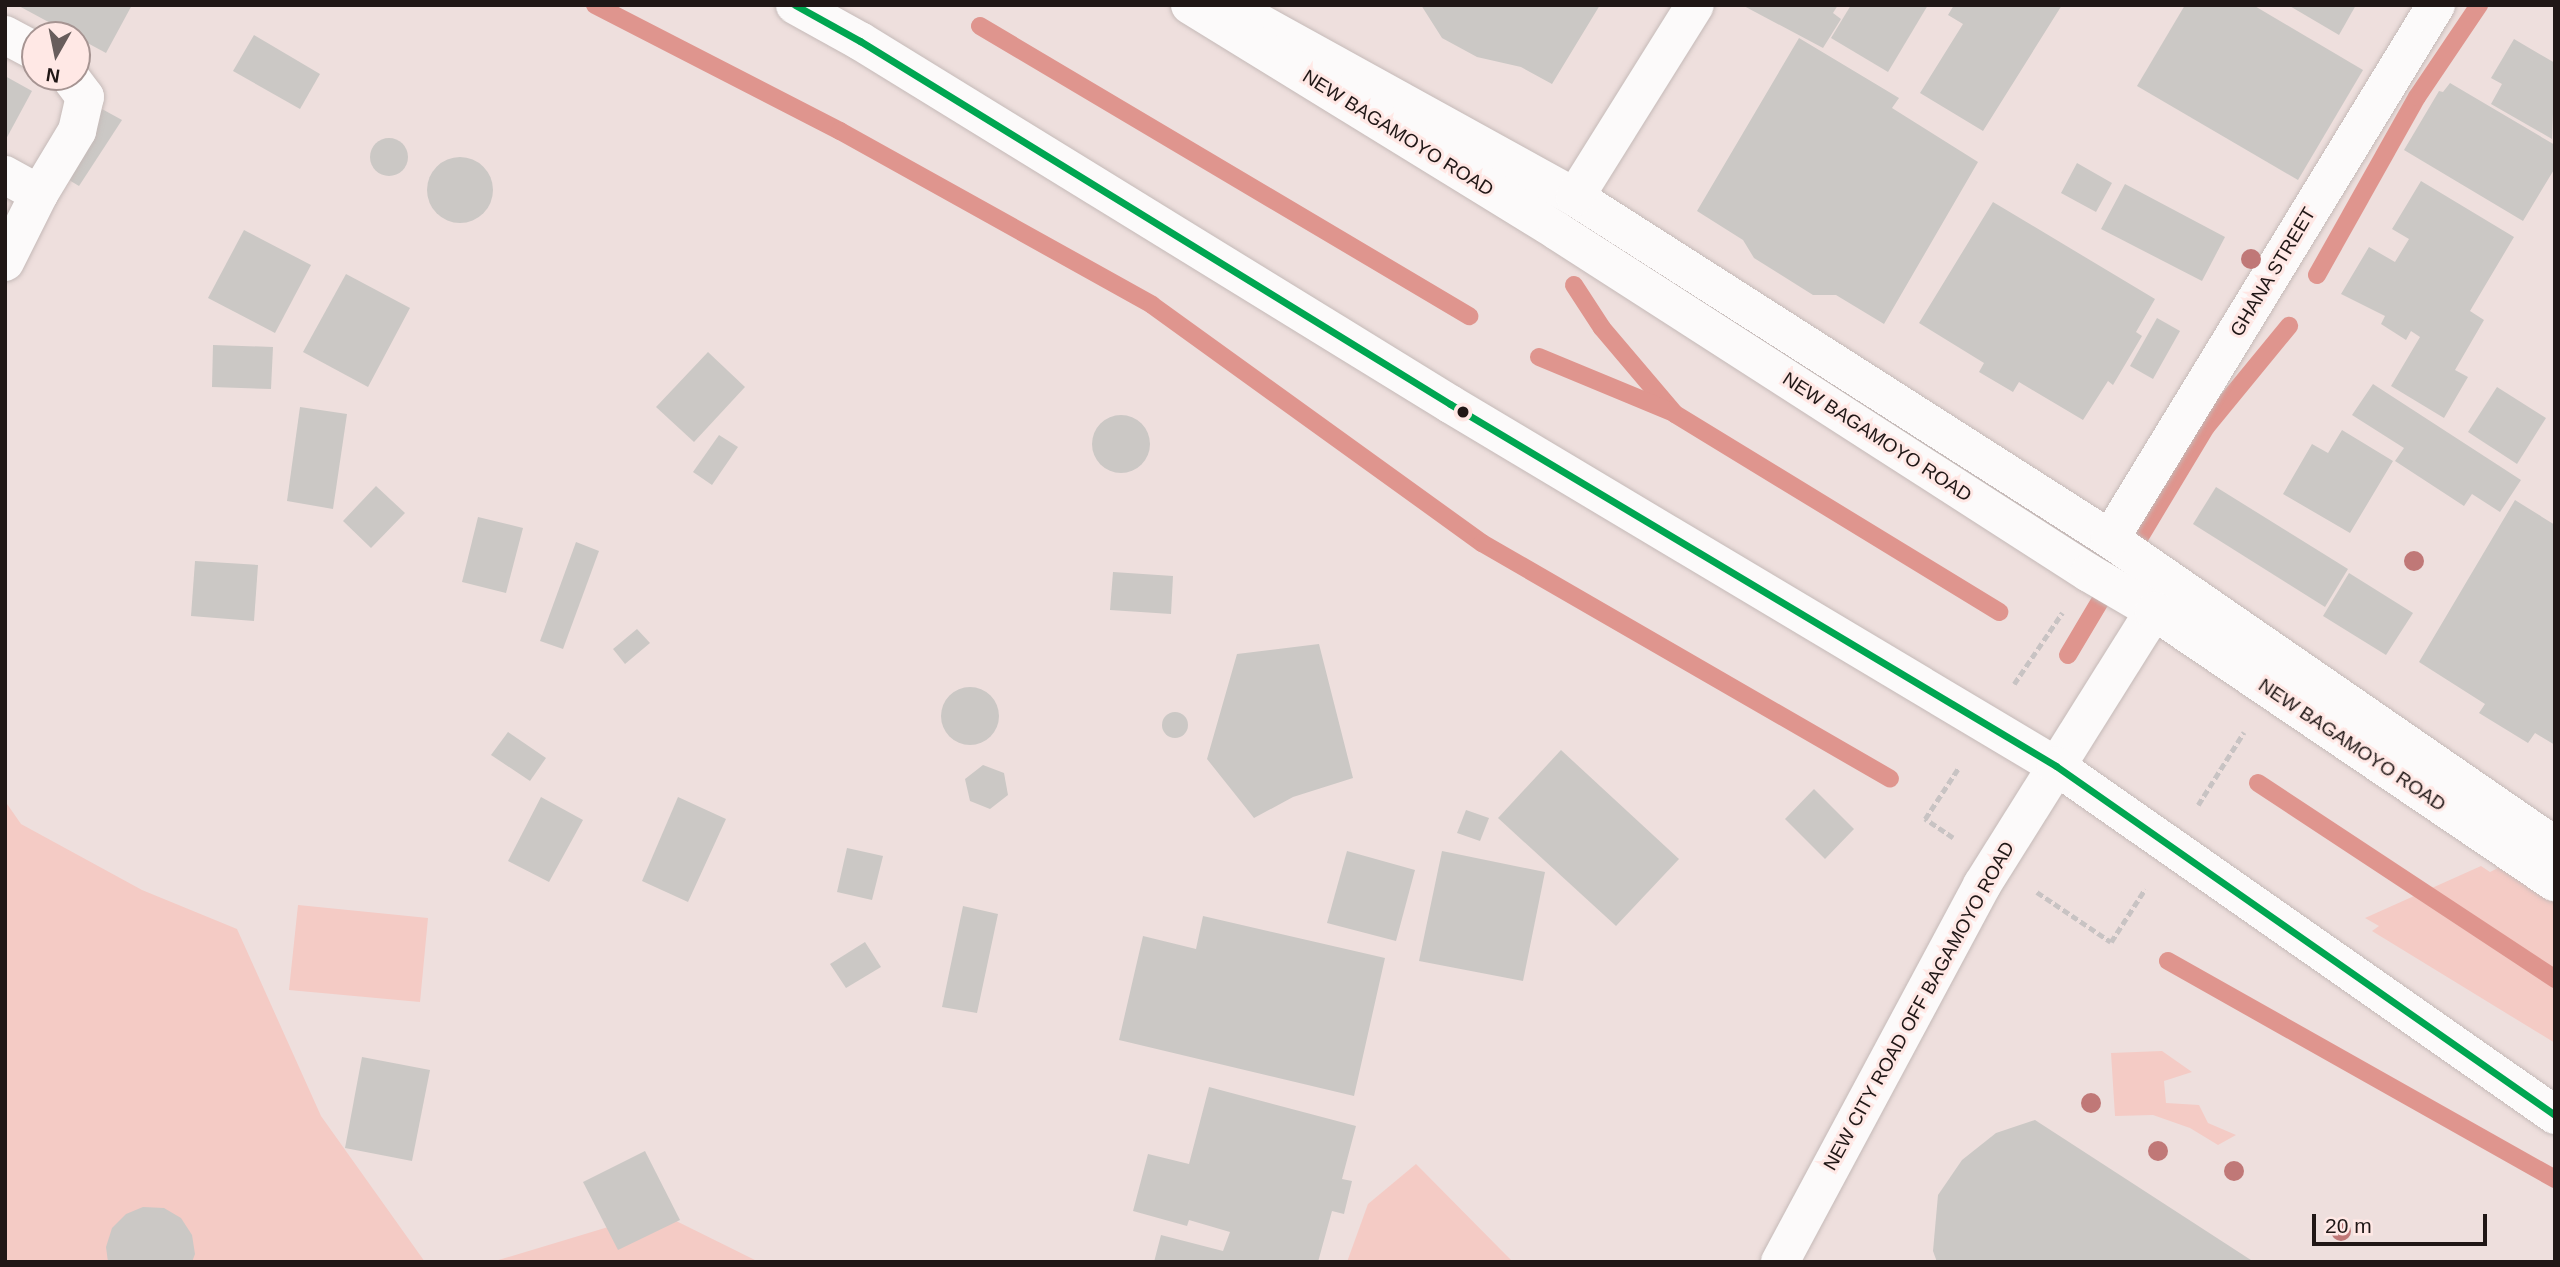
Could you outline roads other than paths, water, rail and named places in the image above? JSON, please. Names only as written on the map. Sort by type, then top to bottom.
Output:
[{"type":"main road","points":[[795,5],[872,49],[1438,397],[2056,766],[2555,1115]]},
{"type":"main road","name":"NEW BAGAMOYO ROAD","points":[[1190,5],[1557,231],[2089,573],[2154,611],[2555,882]]},
{"type":"main road","points":[[1227,5],[1575,197],[2110,539],[2555,846]]},
{"type":"main road","points":[[1575,197],[1695,5]]},
{"type":"main road","name":"GHANA STREET","points":[[2110,539],[2436,5]]},
{"type":"main road","points":[[5,34],[21,43]]},
{"type":"main road","points":[[5,262],[77,131],[85,97],[80,91]]},
{"type":"main road","points":[[5,175],[40,194]]},
{"type":"main road","name":"NEW CITY ROAD OFF BAGAMOYO ROAD","points":[[1780,1262],[1982,885],[2154,611]]},
{"type":"waterway","points":[[595,5],[840,131],[1152,305],[1482,543],[1890,779]]},
{"type":"waterway","points":[[2317,275],[2417,97],[2479,5]]},
{"type":"waterway","points":[[980,26],[1469,316]]},
{"type":"waterway","points":[[1574,285],[1602,328],[1675,414],[1999,612]]},
{"type":"waterway","points":[[2129,555],[2206,427],[2289,326]]},
{"type":"waterway","points":[[1539,357],[1672,412]]},
{"type":"waterway","points":[[2068,655],[2100,601]]},
{"type":"waterway","points":[[2258,783],[2555,979]]},
{"type":"waterway","points":[[2168,961],[2555,1179]]}]
